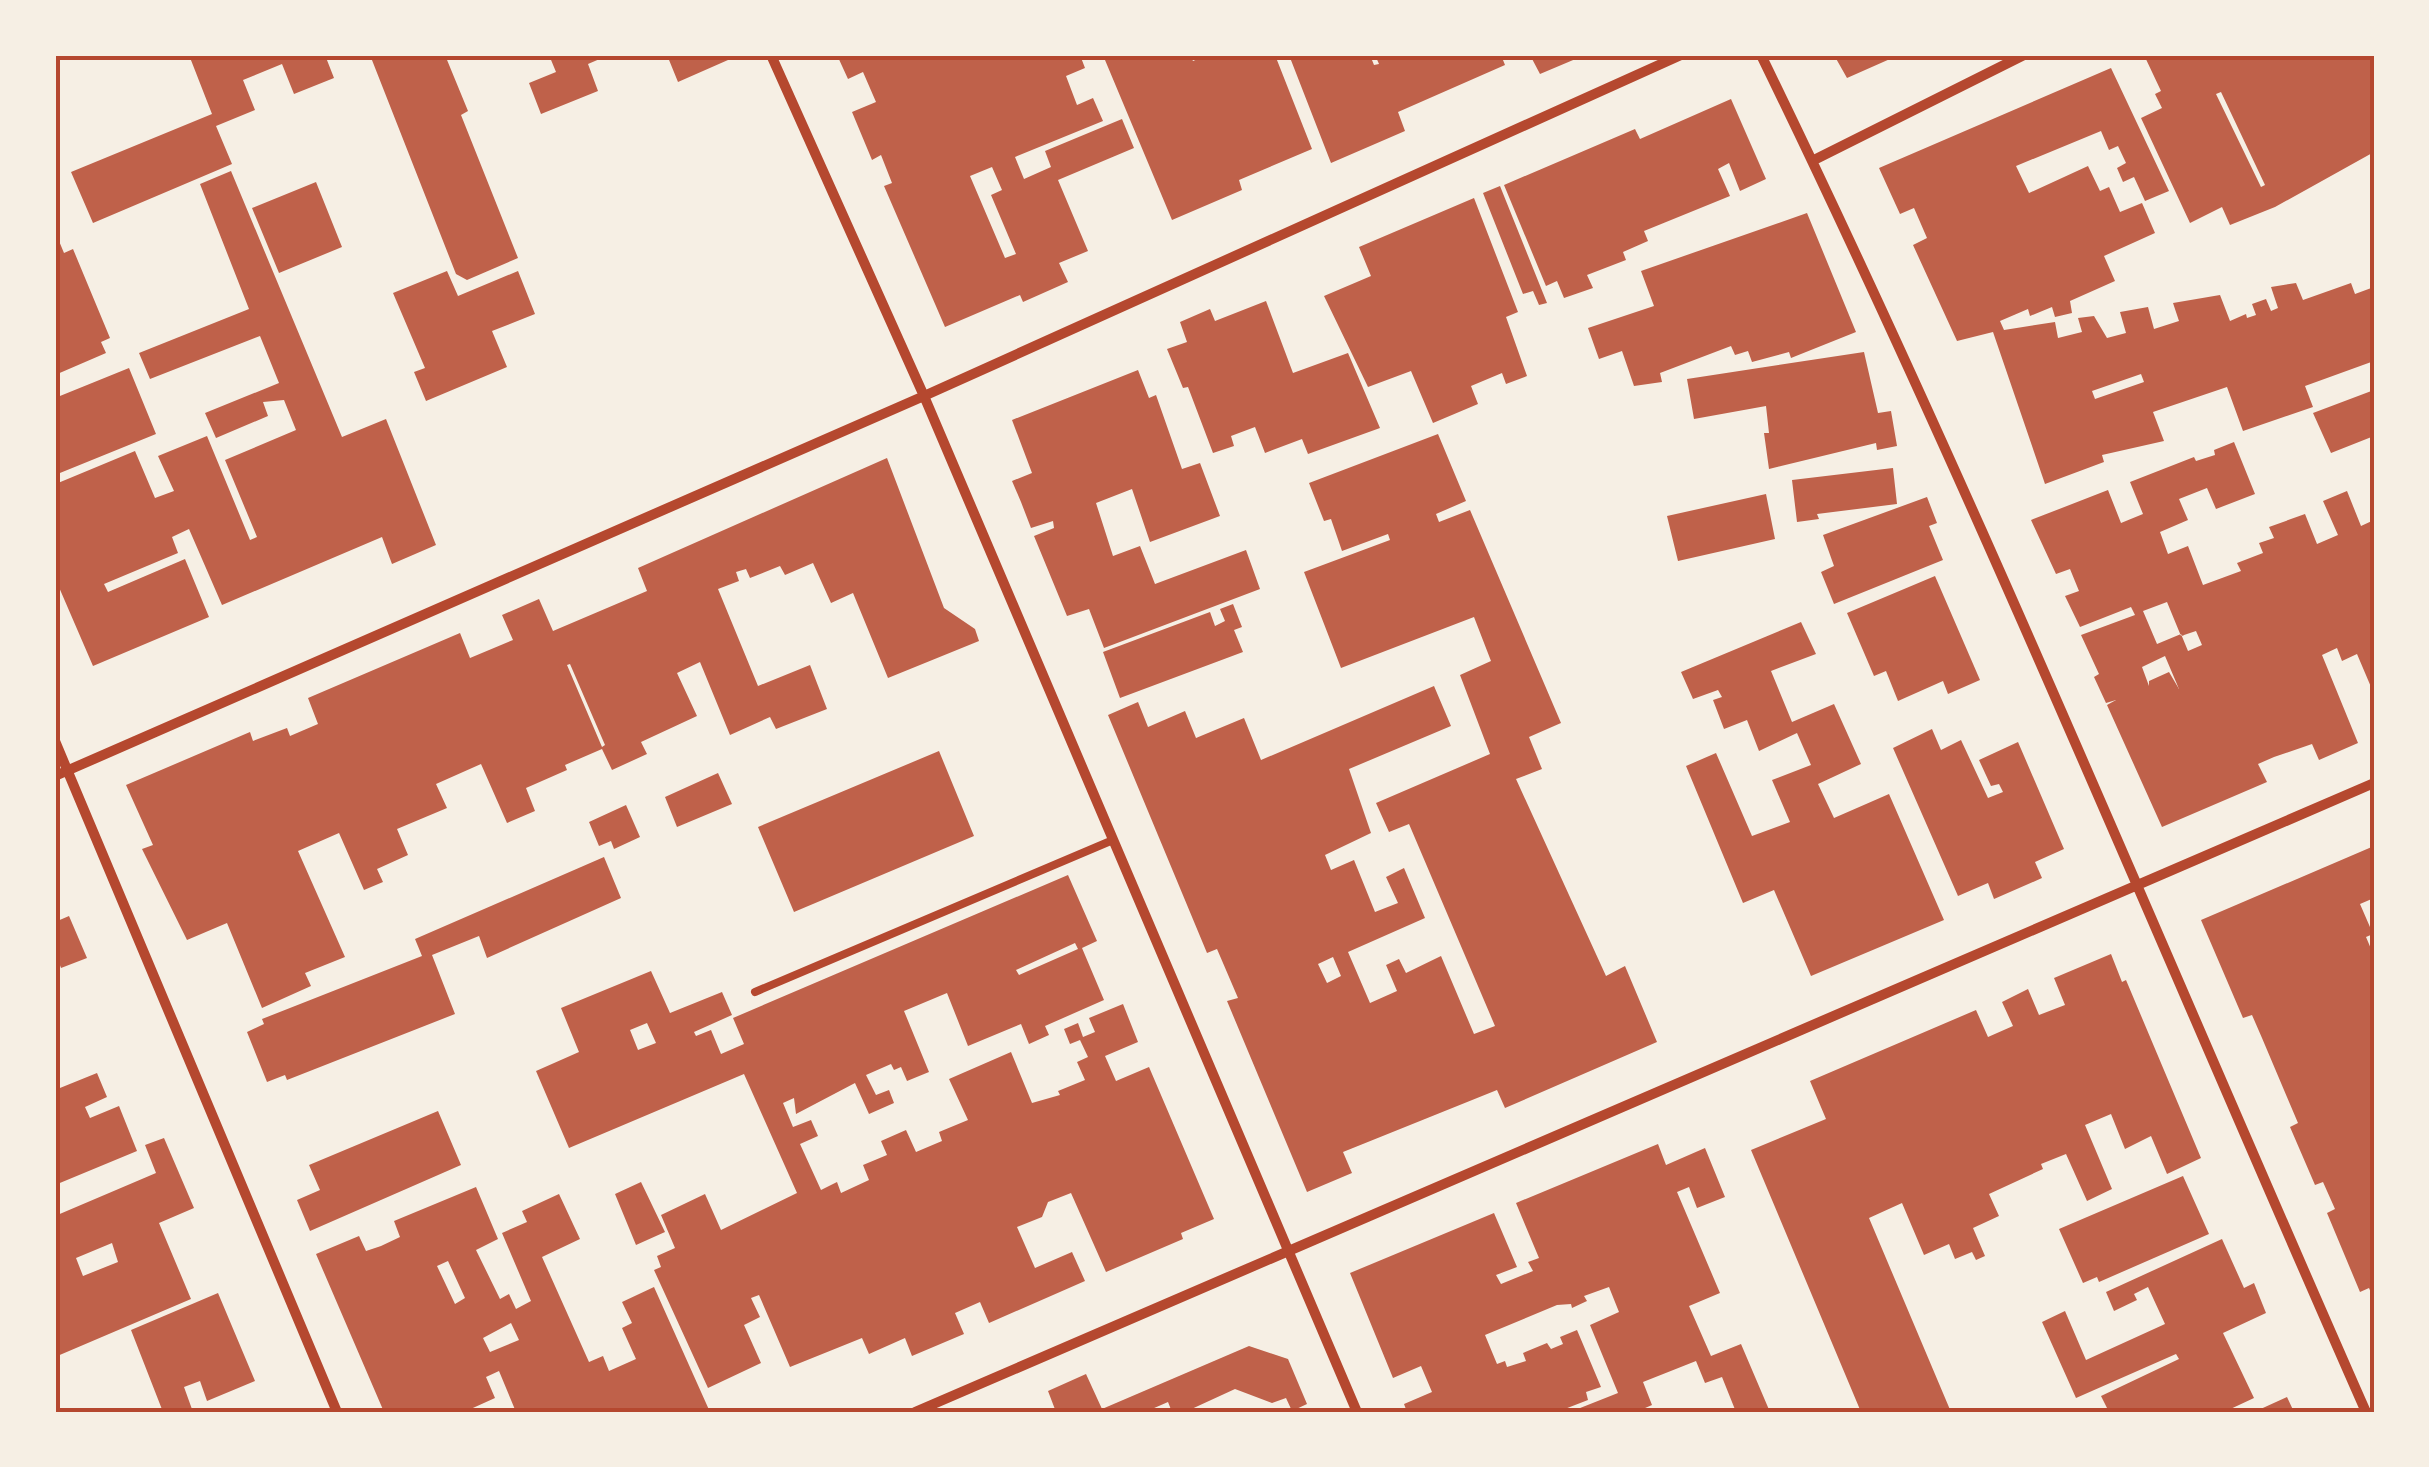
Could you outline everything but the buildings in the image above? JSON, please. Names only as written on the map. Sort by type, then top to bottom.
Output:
[{"type":"street","points":[[771,55],[924,396],[1356,1412]]},
{"type":"street","points":[[55,776],[924,396],[1682,55]]},
{"type":"street","points":[[1761,55],[1982,527],[2133,885],[2366,1412]]},
{"type":"street","points":[[1812,161],[2024,55]]},
{"type":"street","points":[[55,740],[337,1412]]},
{"type":"street","points":[[915,1412],[2374,783]]},
{"type":"lane","points":[[755,992],[1113,840]]}]
